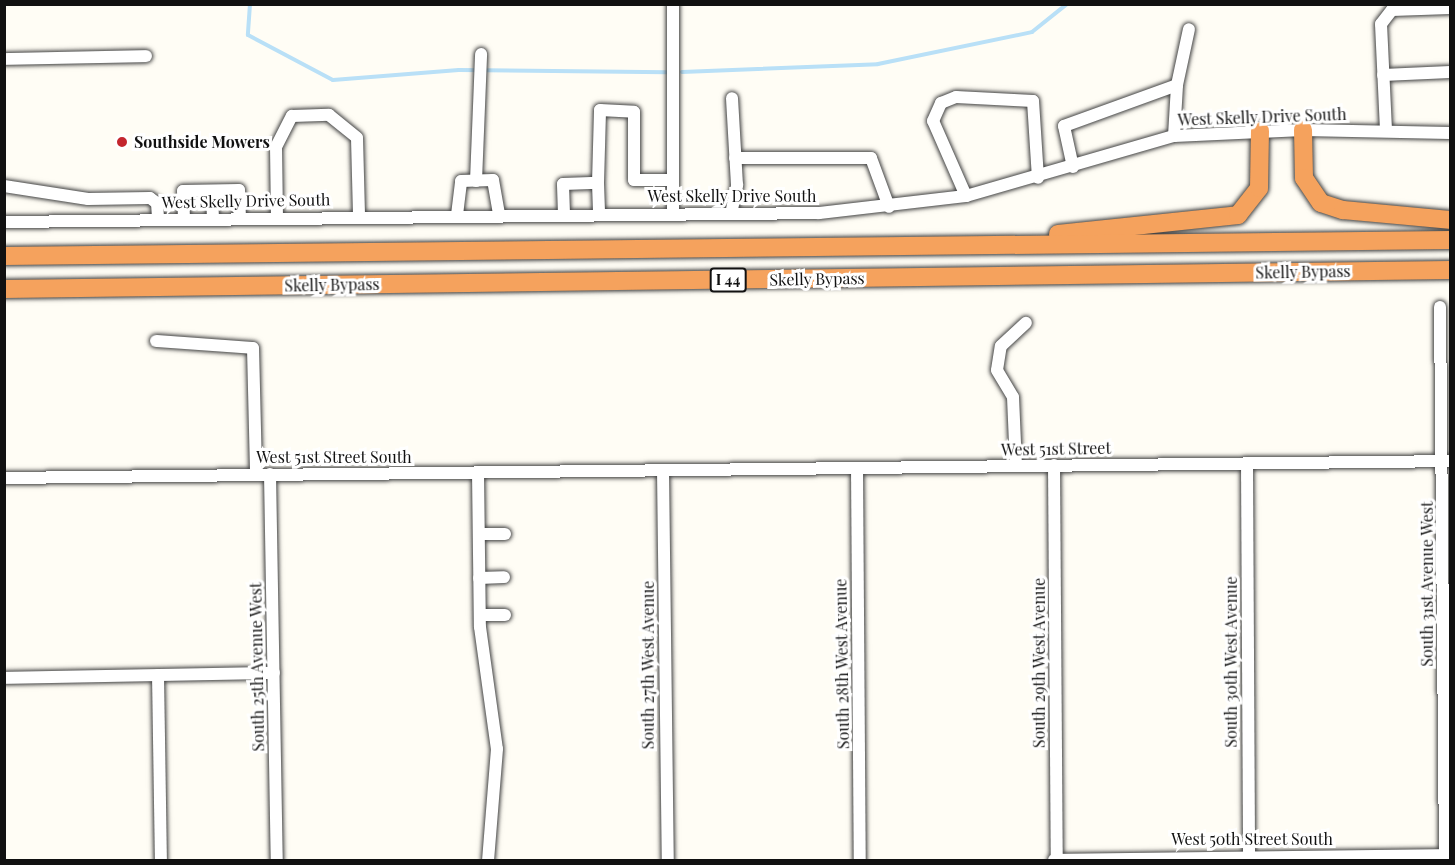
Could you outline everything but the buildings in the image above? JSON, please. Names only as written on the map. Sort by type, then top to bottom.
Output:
[{"type":"highway","points":[[1303,130],[1304,178],[1320,203],[1343,210],[1450,220]]},
{"type":"highway","points":[[946,245],[1229,219],[1247,209],[1259,188],[1260,131]]},
{"type":"highway","name":"Skelly Bypass","points":[[4,256],[1450,240]]},
{"type":"highway","name":"Skelly Bypass","points":[[4,289],[1450,270]]},
{"type":"street","points":[[673,4],[673,212]]},
{"type":"street","points":[[1386,130],[1381,24],[1392,10],[1450,8]]},
{"type":"street","points":[[1174,136],[1177,85],[1189,29]]},
{"type":"street","points":[[476,181],[475,109],[481,85],[481,54]]},
{"type":"street","points":[[4,59],[146,56]]},
{"type":"street","points":[[1383,75],[1450,72]]},
{"type":"street","points":[[1074,167],[1064,126],[1177,85]]},
{"type":"street","points":[[966,196],[933,121],[940,103],[956,97],[1033,101],[1038,178]]},
{"type":"street","points":[[731,214],[735,158],[732,98]]},
{"type":"street","points":[[599,214],[600,110],[634,112],[634,180],[673,180]]},
{"type":"street","points":[[277,218],[276,147],[292,116],[329,115],[357,138],[359,216]]},
{"type":"street","name":"West Skelly Drive South","points":[[4,222],[673,212],[731,214],[889,207],[966,196],[1038,178],[1174,136],[1303,130],[1450,133]]},
{"type":"street","points":[[735,158],[871,158],[889,207]]},
{"type":"street","points":[[457,215],[461,181],[493,180],[499,215]]},
{"type":"street","points":[[564,214],[563,184],[598,183]]},
{"type":"street","points":[[4,186],[90,199],[150,198],[157,203],[158,219]]},
{"type":"street","points":[[184,219],[183,191],[239,190],[240,218]]},
{"type":"street","points":[[212,191],[213,218]]},
{"type":"street","points":[[90,199],[92,220]]},
{"type":"street","name":"South 31st Avenue West","points":[[1440,307],[1447,461],[1447,857]]},
{"type":"street","points":[[1016,465],[1014,397],[997,370],[1001,346],[1026,324]]},
{"type":"street","points":[[156,341],[253,348],[256,474]]},
{"type":"street","name":"West 51st Street","points":[[663,470],[1447,461]]},
{"type":"street","name":"South 30th West Avenue","points":[[1247,463],[1249,858]]},
{"type":"street","name":"South 29th West Avenue","points":[[1054,465],[1056,860]]},
{"type":"street","name":"South 28th West Avenue","points":[[857,468],[860,861]]},
{"type":"street","name":"West 51st Street South","points":[[4,478],[663,470]]},
{"type":"street","name":"South 27th West Avenue","points":[[663,470],[667,861]]},
{"type":"street","points":[[478,472],[480,615],[496,730],[496,806],[488,861]]},
{"type":"street","name":"South 25th Avenue West","points":[[270,474],[277,861]]},
{"type":"street","points":[[479,534],[505,534]]},
{"type":"street","points":[[479,578],[504,577]]},
{"type":"street","points":[[480,615],[505,615]]},
{"type":"street","points":[[4,678],[274,673]]},
{"type":"street","points":[[158,675],[161,861]]},
{"type":"street","name":"West 50th Street South","points":[[1056,860],[1447,857]]},
{"type":"waterway","points":[[250,4],[248,35],[333,80],[459,70],[667,72]]},
{"type":"waterway","points":[[682,72],[878,64],[1032,32],[1067,4]]},
{"type":"place","name":"Southside Mowers","points":[[122,142]]}]
